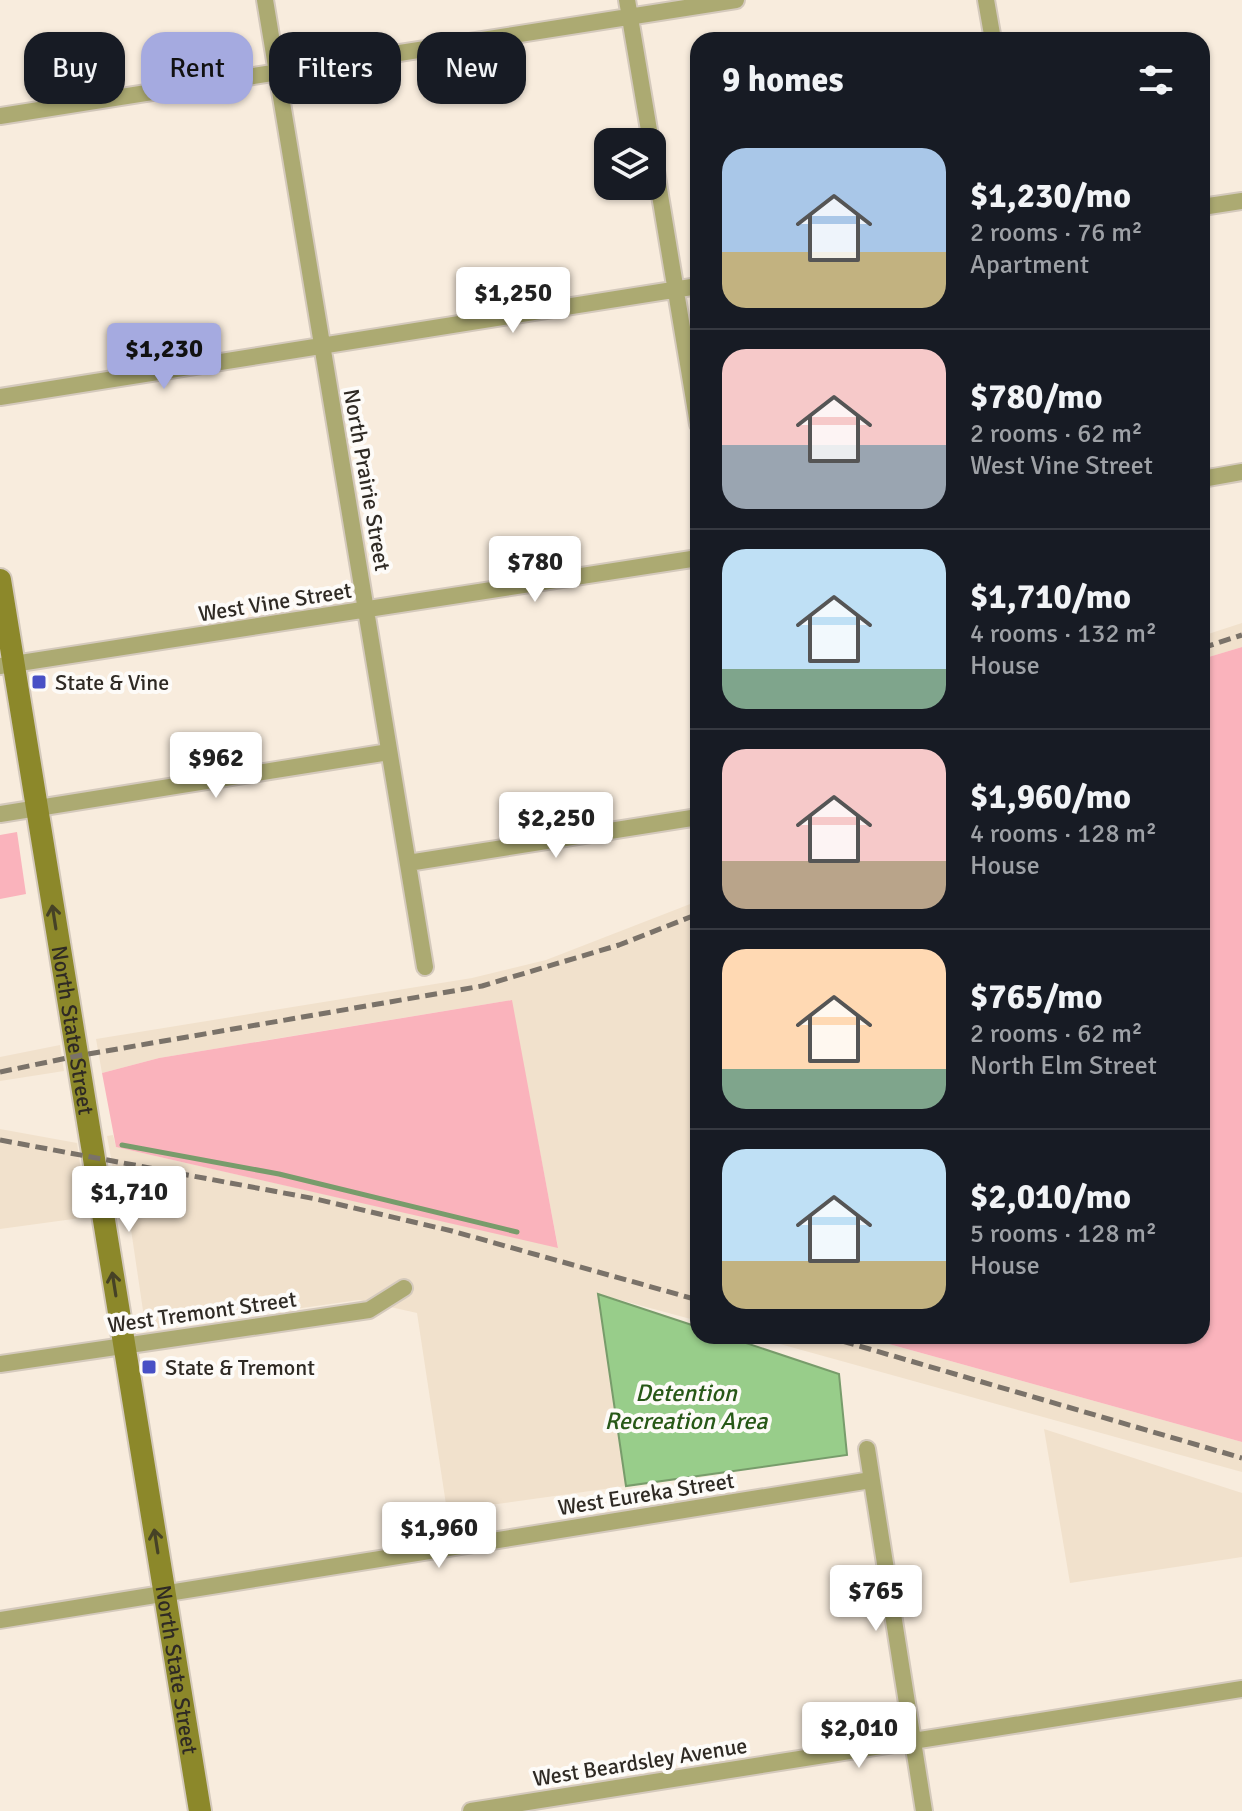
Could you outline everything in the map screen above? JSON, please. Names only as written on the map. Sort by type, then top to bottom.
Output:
[{"type":"main road","name":"North State Street","points":[[0,580],[7,665],[36,808],[200,1811]]},
{"type":"street","name":"North Prairie Street","points":[[265,0],[270,32]]},
{"type":"street","points":[[401,49],[628,8],[736,0]]},
{"type":"street","points":[[986,0],[992,32]]},
{"type":"street","points":[[628,8],[649,128]]},
{"type":"street","points":[[0,116],[269,73]]},
{"type":"street","name":"North Prairie Street","points":[[282,104],[425,967]]},
{"type":"street","points":[[661,200],[690,377]]},
{"type":"street","points":[[1210,206],[1242,201]]},
{"type":"street","points":[[0,397],[690,287]]},
{"type":"street","points":[[1210,478],[1242,472]]},
{"type":"street","name":"West Vine Street","points":[[7,665],[690,559]]},
{"type":"street","points":[[0,814],[389,752]]},
{"type":"street","points":[[408,863],[690,818]]},
{"type":"street","name":"West Tremont Street","points":[[0,1364],[369,1310],[404,1288]]},
{"type":"street","points":[[867,1449],[924,1811]]},
{"type":"street","name":"West Eureka Street","points":[[0,1620],[871,1480]]},
{"type":"street","name":"West Beardsley Avenue","points":[[471,1811],[1242,1689]]},
{"type":"shaded area","points":[[1242,623],[1242,647],[1210,657],[1210,633]]},
{"type":"shaded area","points":[[1242,647],[1242,1442],[889,1344],[1210,1344],[1210,657]]},
{"type":"shaded area","points":[[17,832],[26,894],[0,899],[0,835]]},
{"type":"shaded area","points":[[690,904],[690,1319],[598,1294],[626,1486],[447,1511],[417,1313],[359,1300],[152,1329],[145,1324],[125,1189],[117,1191],[107,1136],[113,1135],[116,1147],[558,1247],[511,1000],[159,1058],[102,1073],[96,1039],[472,978],[546,960]]},
{"type":"shaded area","points":[[512,1000],[558,1248],[116,1147],[102,1073],[159,1058]]},
{"type":"shaded area","points":[[60,1045],[64,1071],[0,1081],[0,1057]]},
{"type":"shaded area","points":[[0,1129],[77,1143],[88,1217],[0,1229]]},
{"type":"shaded area","points":[[780,1344],[889,1344],[1242,1442],[1242,1472]]},
{"type":"shaded area","points":[[1044,1429],[1242,1493],[1242,1557],[1070,1583]]},
{"type":"water","name":"Detention Recreation Area","points":[[598,1294],[690,1324],[690,1344],[749,1344],[839,1374],[847,1455],[626,1486]]},
{"type":"waterway","points":[[122,1145],[279,1174],[517,1232]]},
{"type":"railway","points":[[1210,645],[1242,635]]},
{"type":"railway","points":[[0,1072],[482,986],[619,945],[690,917]]},
{"type":"railway","points":[[0,1140],[316,1199],[452,1231],[690,1298]]},
{"type":"railway","points":[[852,1344],[1242,1458]]},
{"type":"place","name":"State & Vine","points":[[39,682]]},
{"type":"place","name":"State & Tremont","points":[[149,1367]]}]
